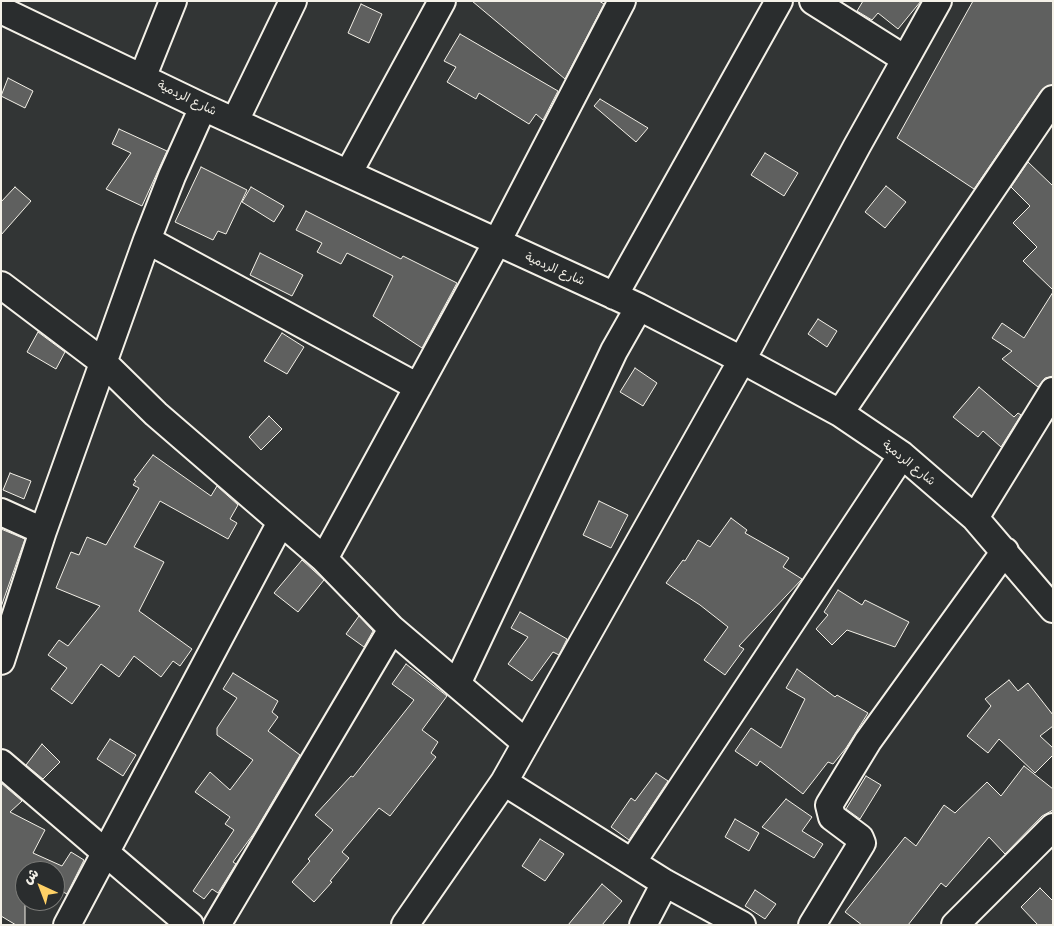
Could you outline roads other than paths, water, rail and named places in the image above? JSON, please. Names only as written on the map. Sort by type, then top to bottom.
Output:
[{"type":"street","points":[[142,76],[173,1]]},
{"type":"street","points":[[235,121],[293,1]]},
{"type":"street","points":[[349,172],[442,1]]},
{"type":"street","points":[[324,559],[497,242],[622,1]]},
{"type":"street","points":[[614,296],[778,1]]},
{"type":"street","points":[[813,1],[905,59]]},
{"type":"street","points":[[405,925],[504,782],[742,360],[938,1]]},
{"type":"street","name":"شارع الردمية","points":[[1,10],[235,121],[639,307],[840,413],[902,455],[975,518],[1053,609]]},
{"type":"street","points":[[840,413],[1053,99]]},
{"type":"street","points":[[1,661],[43,531],[103,362],[172,176],[203,106]]},
{"type":"street","points":[[148,240],[418,387]]},
{"type":"street","points":[[1,284],[103,362],[156,414],[324,559],[392,629],[526,743]]},
{"type":"street","points":[[458,684],[614,351],[639,307]]},
{"type":"street","points":[[975,518],[1053,391]]},
{"type":"street","points":[[633,861],[902,455]]},
{"type":"street","points":[[1,512],[43,531]]},
{"type":"street","points":[[67,925],[104,853],[198,683],[281,522]]},
{"type":"street","points":[[812,925],[862,843],[860,838],[832,817],[829,805],[868,741],[1005,551]]},
{"type":"street","points":[[216,925],[392,629]]},
{"type":"street","points":[[1,763],[190,925]]},
{"type":"street","points":[[504,782],[665,882],[742,925]]},
{"type":"street","points":[[955,925],[1053,827]]},
{"type":"street","points":[[643,925],[665,882]]}]
